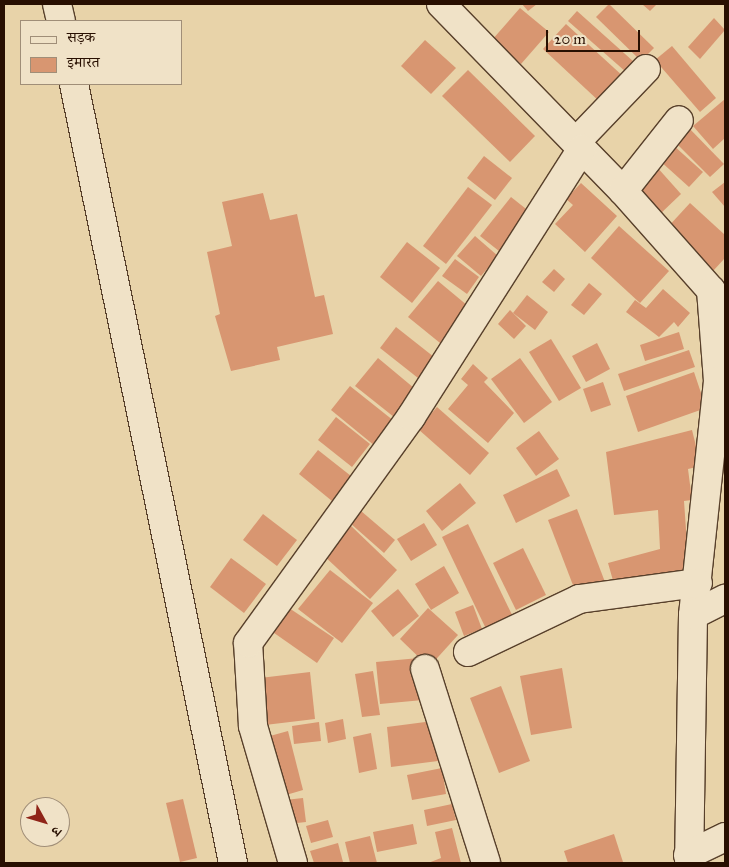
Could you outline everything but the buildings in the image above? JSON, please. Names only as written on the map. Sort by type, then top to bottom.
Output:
[{"type":"street","points":[[57,4],[61,20]]},
{"type":"street","points":[[441,4],[623,191],[712,290],[718,381],[693,615],[688,859]]},
{"type":"street","points":[[293,863],[253,726],[248,642],[411,418],[579,145],[646,68]]},
{"type":"street","points":[[74,85],[233,863]]},
{"type":"street","points":[[623,191],[679,120]]},
{"type":"street","points":[[468,652],[579,599],[698,582]]},
{"type":"street","points":[[693,615],[725,599]]},
{"type":"street","points":[[425,669],[486,863]]},
{"type":"street","points":[[688,859],[725,837]]}]
